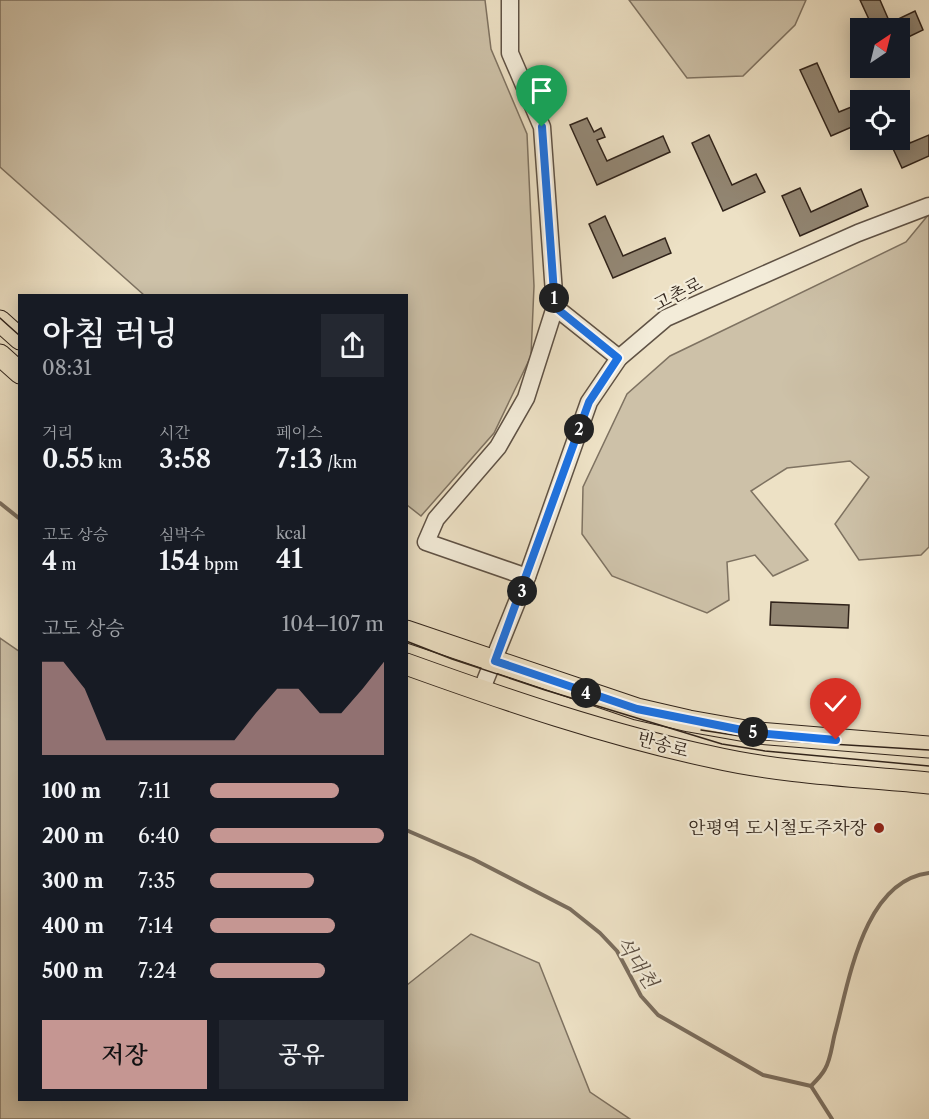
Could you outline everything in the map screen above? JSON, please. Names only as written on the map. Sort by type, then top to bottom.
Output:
[{"type":"main road","points":[[0,321],[18,337]]},
{"type":"main road","points":[[0,355],[18,371]]},
{"type":"main road","name":"반송로","points":[[408,632],[637,709],[689,721],[757,733],[929,747]]},
{"type":"main road","name":"반송로","points":[[408,665],[481,691],[610,731],[713,758],[773,767],[929,783]]},
{"type":"street","points":[[510,0],[510,53],[542,127],[555,307],[526,399],[498,447],[436,519],[426,542],[527,577]]},
{"type":"street","name":"고촌로","points":[[481,691],[527,577],[589,402],[618,358],[666,318],[858,233],[929,206]]},
{"type":"street","points":[[555,307],[618,358]]},
{"type":"shaded area","points":[[0,0],[485,0],[491,49],[527,134],[534,286],[531,356],[494,433],[421,516],[408,506],[408,294],[143,294],[0,167]]},
{"type":"shaded area","points":[[629,0],[806,0],[795,25],[743,76],[687,78]]},
{"type":"shaded area","points":[[929,214],[929,547],[921,555],[859,560],[835,524],[869,477],[850,461],[787,468],[751,491],[808,560],[773,576],[755,555],[727,562],[729,600],[707,613],[612,576],[582,534],[583,487],[627,394],[670,356],[906,242]]},
{"type":"shaded area","points":[[0,638],[18,651],[18,1101],[408,1101],[408,984],[471,934],[539,963],[590,1092],[630,1119],[0,1119]]},
{"type":"building","points":[[860,0],[880,0],[888,18],[868,18]]},
{"type":"building","points":[[915,11],[923,30],[910,36],[910,18],[900,18]]},
{"type":"building","points":[[817,63],[839,112],[850,108],[850,128],[831,136],[800,70]]},
{"type":"building","points":[[587,118],[594,132],[601,128],[605,137],[597,140],[607,161],[663,136],[670,152],[597,185],[570,125]]},
{"type":"building","points":[[709,135],[732,185],[756,174],[765,192],[723,211],[692,143]]},
{"type":"building","points":[[929,135],[929,156],[902,168],[894,150],[910,150],[910,143]]},
{"type":"building","points":[[800,188],[811,212],[861,189],[868,206],[800,236],[782,196]]},
{"type":"building","points":[[605,216],[623,256],[665,238],[671,253],[613,278],[589,224]]},
{"type":"building","points":[[771,602],[849,605],[848,628],[770,625]]},
{"type":"waterway","name":"석대천","points":[[0,503],[18,517]]},
{"type":"waterway","name":"석대천","points":[[408,831],[473,859],[570,909],[600,933],[617,951],[641,996],[658,1015],[763,1075],[811,1086],[832,1119]]},
{"type":"waterway","points":[[811,1086],[829,1061],[853,962],[874,914],[888,894],[907,880],[929,873]]},
{"type":"tram line","points":[[0,318],[18,334]]},
{"type":"tram line","points":[[408,642],[545,690],[722,744],[765,751],[929,766]]},
{"type":"tram line","points":[[701,730],[766,740],[929,750]]},
{"type":"place","name":"안평역 도시철도주차장","points":[[879,828]]},
{"type":"route","points":[[542,127],[555,307],[618,358],[589,402],[495,661],[551,682],[637,709],[757,733],[836,740]]}]
